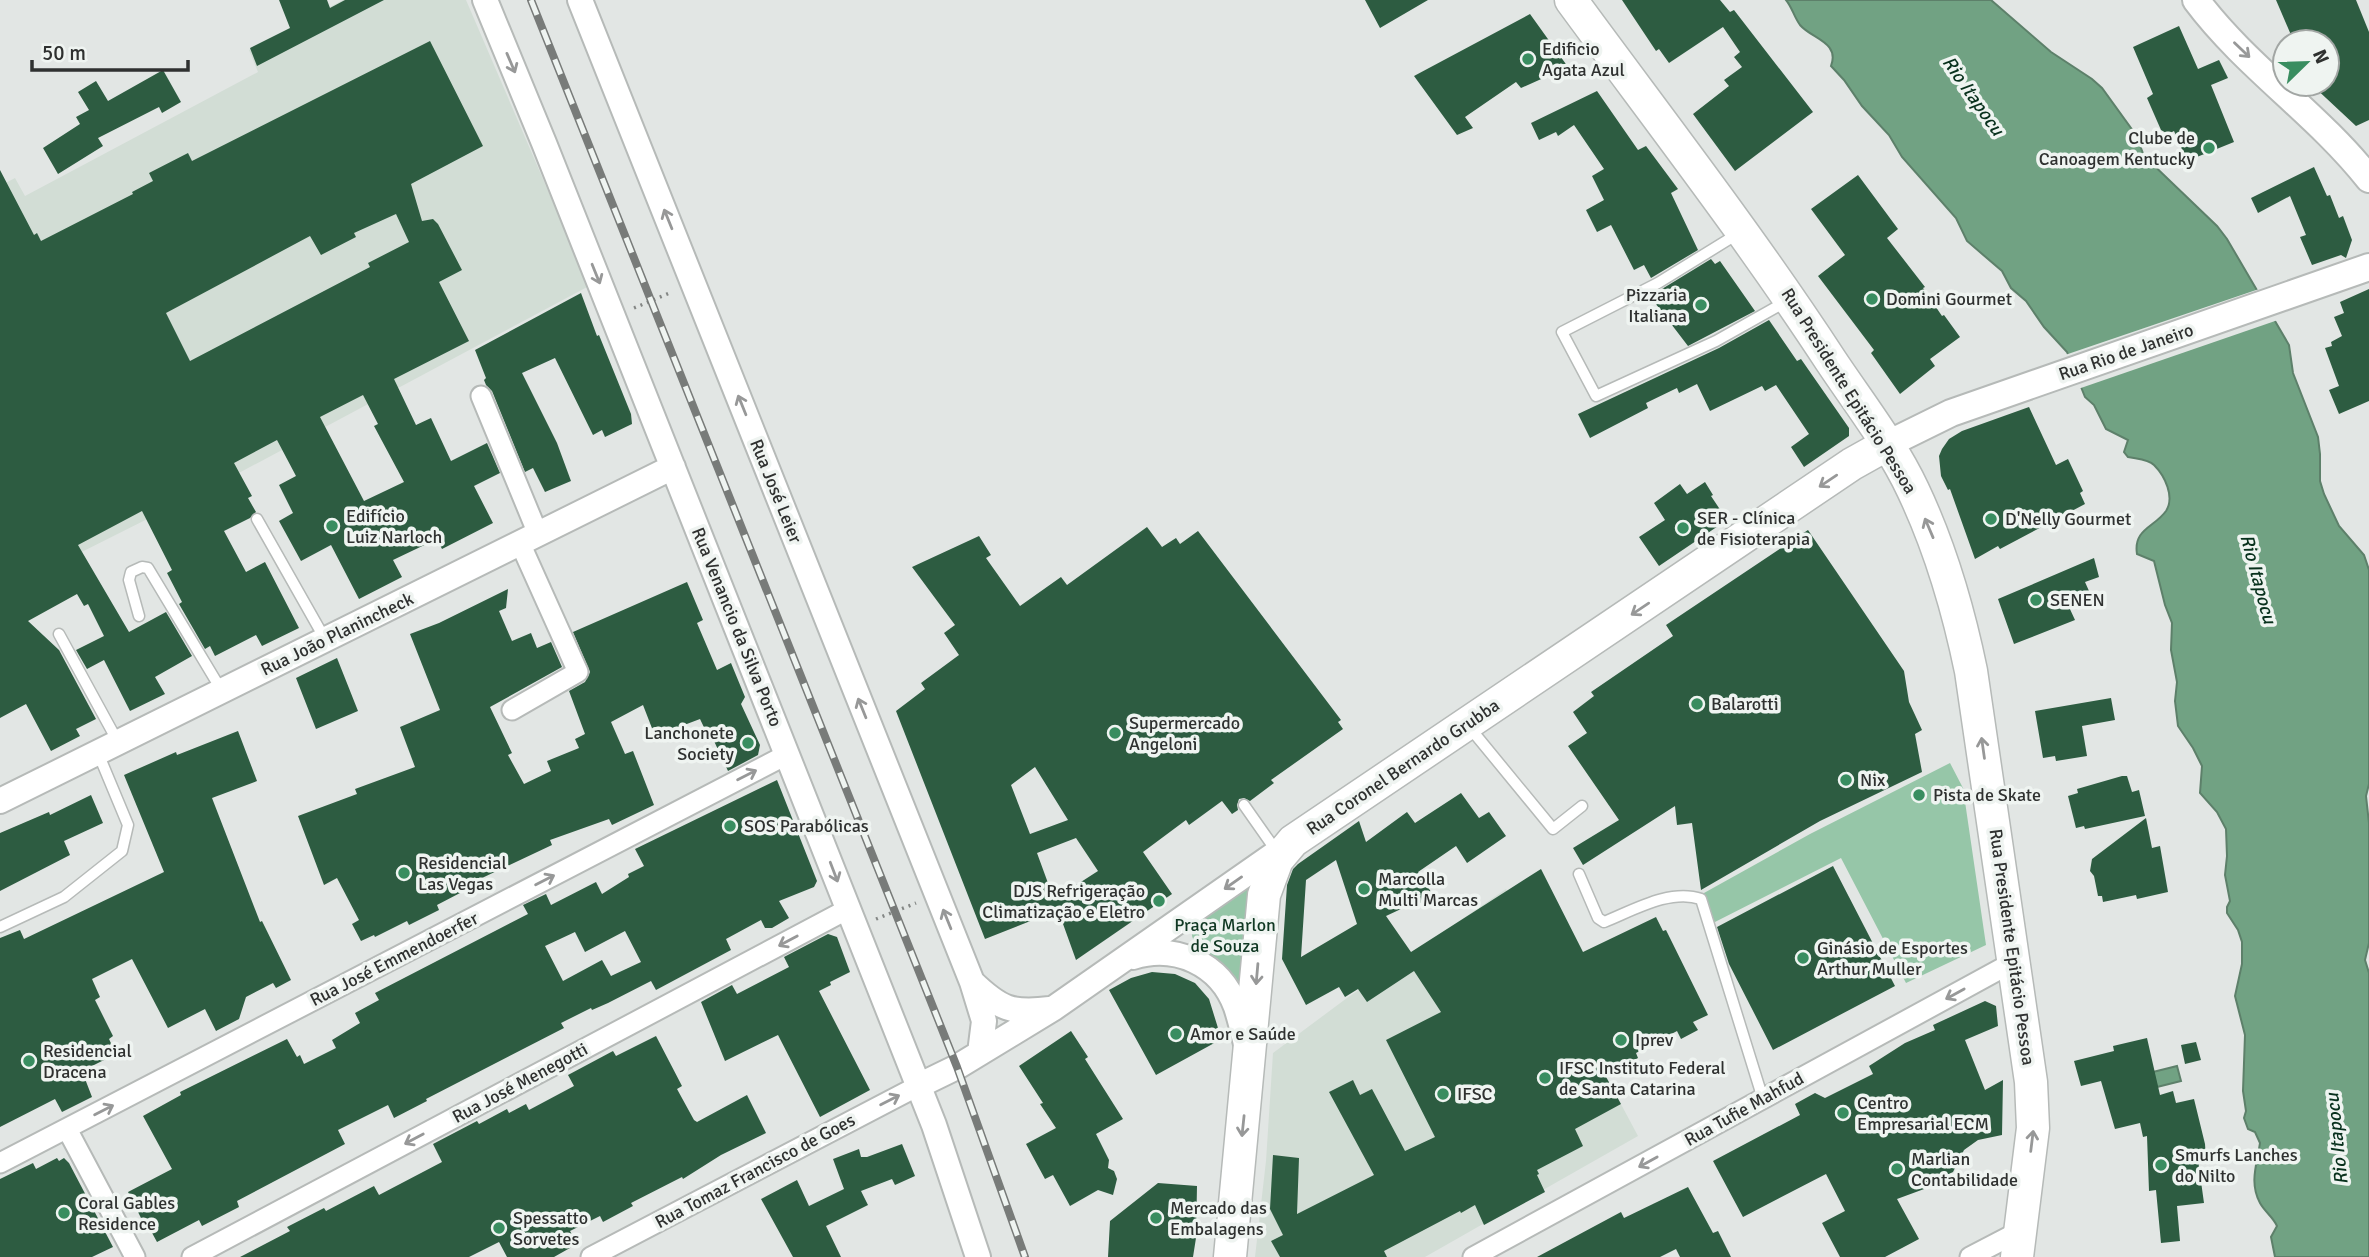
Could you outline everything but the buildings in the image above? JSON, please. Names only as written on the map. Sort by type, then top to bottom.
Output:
[{"type":"highway","name":"Rua Presidente Epitácio Pessoa","points":[[1571,0],[1790,299],[1913,490],[1943,560],[1960,617],[1980,730],[2031,1082],[2033,1128],[2018,1244]]},
{"type":"highway","name":"Rua Coronel Bernardo Grubba","points":[[1285,847],[1852,464],[1886,445]]},
{"type":"highway","points":[[1230,1257],[1264,895],[1277,860],[1285,847]]},
{"type":"main road","points":[[2196,0],[2234,43],[2330,134],[2369,179]]},
{"type":"main road","name":"Rua Rio de Janeiro","points":[[1886,445],[1951,413],[2368,267]]},
{"type":"street","name":"Rua Venancio da Silva Porto","points":[[485,0],[934,1125],[978,1257]]},
{"type":"street","name":"Rua José Leier","points":[[580,0],[972,982],[984,1020],[980,1053]]},
{"type":"street","points":[[481,396],[529,539],[578,672],[512,710]]},
{"type":"street","name":"Rua João Planincheck","points":[[2,794],[108,747],[673,467]]},
{"type":"street","name":"Rua José Emmendoerfer","points":[[0,1163],[788,754]]},
{"type":"street","name":"Rua Coronel Bernardo Grubba","points":[[918,1086],[953,1069],[1054,1008],[1285,847]]},
{"type":"street","name":"Rua José Menegotti","points":[[192,1257],[848,909]]},
{"type":"street","points":[[1188,914],[1183,922],[1181,939],[1184,948],[1193,959],[1221,981],[1230,993],[1250,1058]]},
{"type":"street","points":[[1125,960],[1156,952],[1193,959]]},
{"type":"street","name":"Rua Tufie Mahfud","points":[[1473,1257],[2015,961]]},
{"type":"street","points":[[972,982],[1006,1008],[1026,1012],[1054,1008]]},
{"type":"street","points":[[905,1054],[921,1065],[953,1069],[936,1105],[934,1125]]},
{"type":"street","name":"Rua Tomaz Francisco de Goes","points":[[592,1257],[918,1086]]},
{"type":"street","points":[[67,1129],[135,1257]]},
{"type":"street","points":[[1970,1257],[2018,1244]]},
{"type":"lane","points":[[1741,231],[1658,283],[1562,332],[1596,396],[1716,341],[1790,299]]},
{"type":"lane","points":[[257,519],[325,640]]},
{"type":"lane","points":[[139,617],[129,580],[131,572],[142,567],[148,568],[222,691]]},
{"type":"lane","points":[[0,927],[64,897],[122,851],[128,825],[108,747],[59,634]]},
{"type":"lane","points":[[1468,724],[1553,829],[1582,806]]},
{"type":"lane","points":[[1244,805],[1285,847]]},
{"type":"lane","points":[[1578,874],[1598,918],[1604,922],[1655,902],[1683,895],[1701,899],[1763,1099]]},
{"type":"path","points":[[632,309],[693,283]]},
{"type":"path","points":[[876,919],[937,894]]},
{"type":"shaded area","points":[[343,0],[466,0],[589,286],[237,474],[0,593],[0,186],[15,178],[25,196],[258,72],[249,50]]},
{"type":"shaded area","name":"IFSC","points":[[1506,889],[1638,1136],[1425,1257],[1255,1257],[1266,1161],[1273,1053],[1347,998]]},
{"type":"green space","points":[[1950,763],[1963,788],[1986,945],[1906,983],[1841,858],[1711,924],[1695,898],[1810,834]]},
{"type":"green space","name":"Praça Marlon de Souza","points":[[1254,883],[1249,990],[1197,946],[1192,931],[1210,912]]},
{"type":"water","name":"Rio Itapocu","points":[[1786,0],[1991,0],[2051,52],[2102,88],[2136,135],[2144,156],[2217,226],[2227,239],[2289,345],[2293,373],[2318,437],[2320,481],[2324,494],[2339,526],[2364,555],[2369,570],[2369,784],[2366,796],[2369,823],[2369,943],[2365,960],[2369,973],[2369,1257],[2275,1257],[2271,1237],[2277,1226],[2257,1196],[2255,1173],[2260,1143],[2255,1132],[2248,1129],[2244,1118],[2245,1035],[2235,996],[2242,964],[2242,942],[2227,913],[2230,901],[2225,875],[2226,829],[2217,812],[2200,793],[2202,766],[2178,726],[2175,701],[2177,682],[2171,650],[2172,623],[2154,561],[2137,554],[2138,539],[2169,505],[2165,481],[2151,463],[2128,457],[2124,452],[2128,440],[2106,429],[2094,405],[2085,397],[2067,352],[2044,327],[2026,301],[2011,288],[2002,271],[1967,241],[1956,218],[1902,157],[1889,135],[1831,66],[1832,51],[1800,25]]},
{"type":"water","points":[[2177,1066],[2181,1081],[2157,1087],[2153,1072]]},
{"type":"pier","points":[[2259,289],[2278,320],[2078,389],[2065,355]]},
{"type":"railway","points":[[531,0],[957,1067],[1025,1257]]},
{"type":"place","name":"Edificio Agata Azul","points":[[1528,59]]},
{"type":"place","name":"Clube de Canoagem Kentucky","points":[[2209,148]]},
{"type":"place","name":"Domini Gourmet","points":[[1872,299]]},
{"type":"place","name":"Pizzaria Italiana","points":[[1701,305]]},
{"type":"place","name":"D'Nelly Gourmet","points":[[1991,519]]},
{"type":"place","name":"Edifício Luiz Narloch","points":[[332,526]]},
{"type":"place","name":"SER - Clínica de Fisioterapia","points":[[1683,528]]},
{"type":"place","name":"SENEN","points":[[2036,600]]},
{"type":"place","name":"Balarotti","points":[[1697,704]]},
{"type":"place","name":"Supermercado Angeloni","points":[[1115,733]]},
{"type":"place","name":"Lanchonete Society","points":[[748,743]]},
{"type":"place","name":"Nix","points":[[1846,780]]},
{"type":"place","name":"Pista de Skate","points":[[1919,795]]},
{"type":"place","name":"SOS Parabólicas","points":[[730,826]]},
{"type":"place","name":"Residencial Las Vegas","points":[[404,873]]},
{"type":"place","name":"Marcolla Multi Marcas","points":[[1364,889]]},
{"type":"place","name":"DJS Refrigeração Climatização e Eletro","points":[[1159,901]]},
{"type":"place","name":"Ginásio de Esportes Arthur Muller","points":[[1803,958]]},
{"type":"place","name":"Amor e Saúde","points":[[1176,1034]]},
{"type":"place","name":"Iprev","points":[[1621,1040]]},
{"type":"place","name":"Residencial Dracena","points":[[29,1061]]},
{"type":"place","name":"IFSC Instituto Federal de Santa Catarina","points":[[1545,1078]]},
{"type":"place","name":"IFSC","points":[[1443,1094]]},
{"type":"place","name":"Centro Empresarial ECM","points":[[1843,1113]]},
{"type":"place","name":"Smurfs Lanches do Nilto","points":[[2161,1165]]},
{"type":"place","name":"Marlian Contabilidade","points":[[1897,1169]]},
{"type":"place","name":"Coral Gables Residence","points":[[64,1213]]},
{"type":"place","name":"Mercado das Embalagens","points":[[1156,1218]]},
{"type":"place","name":"Spessatto Sorvetes","points":[[499,1228]]}]
